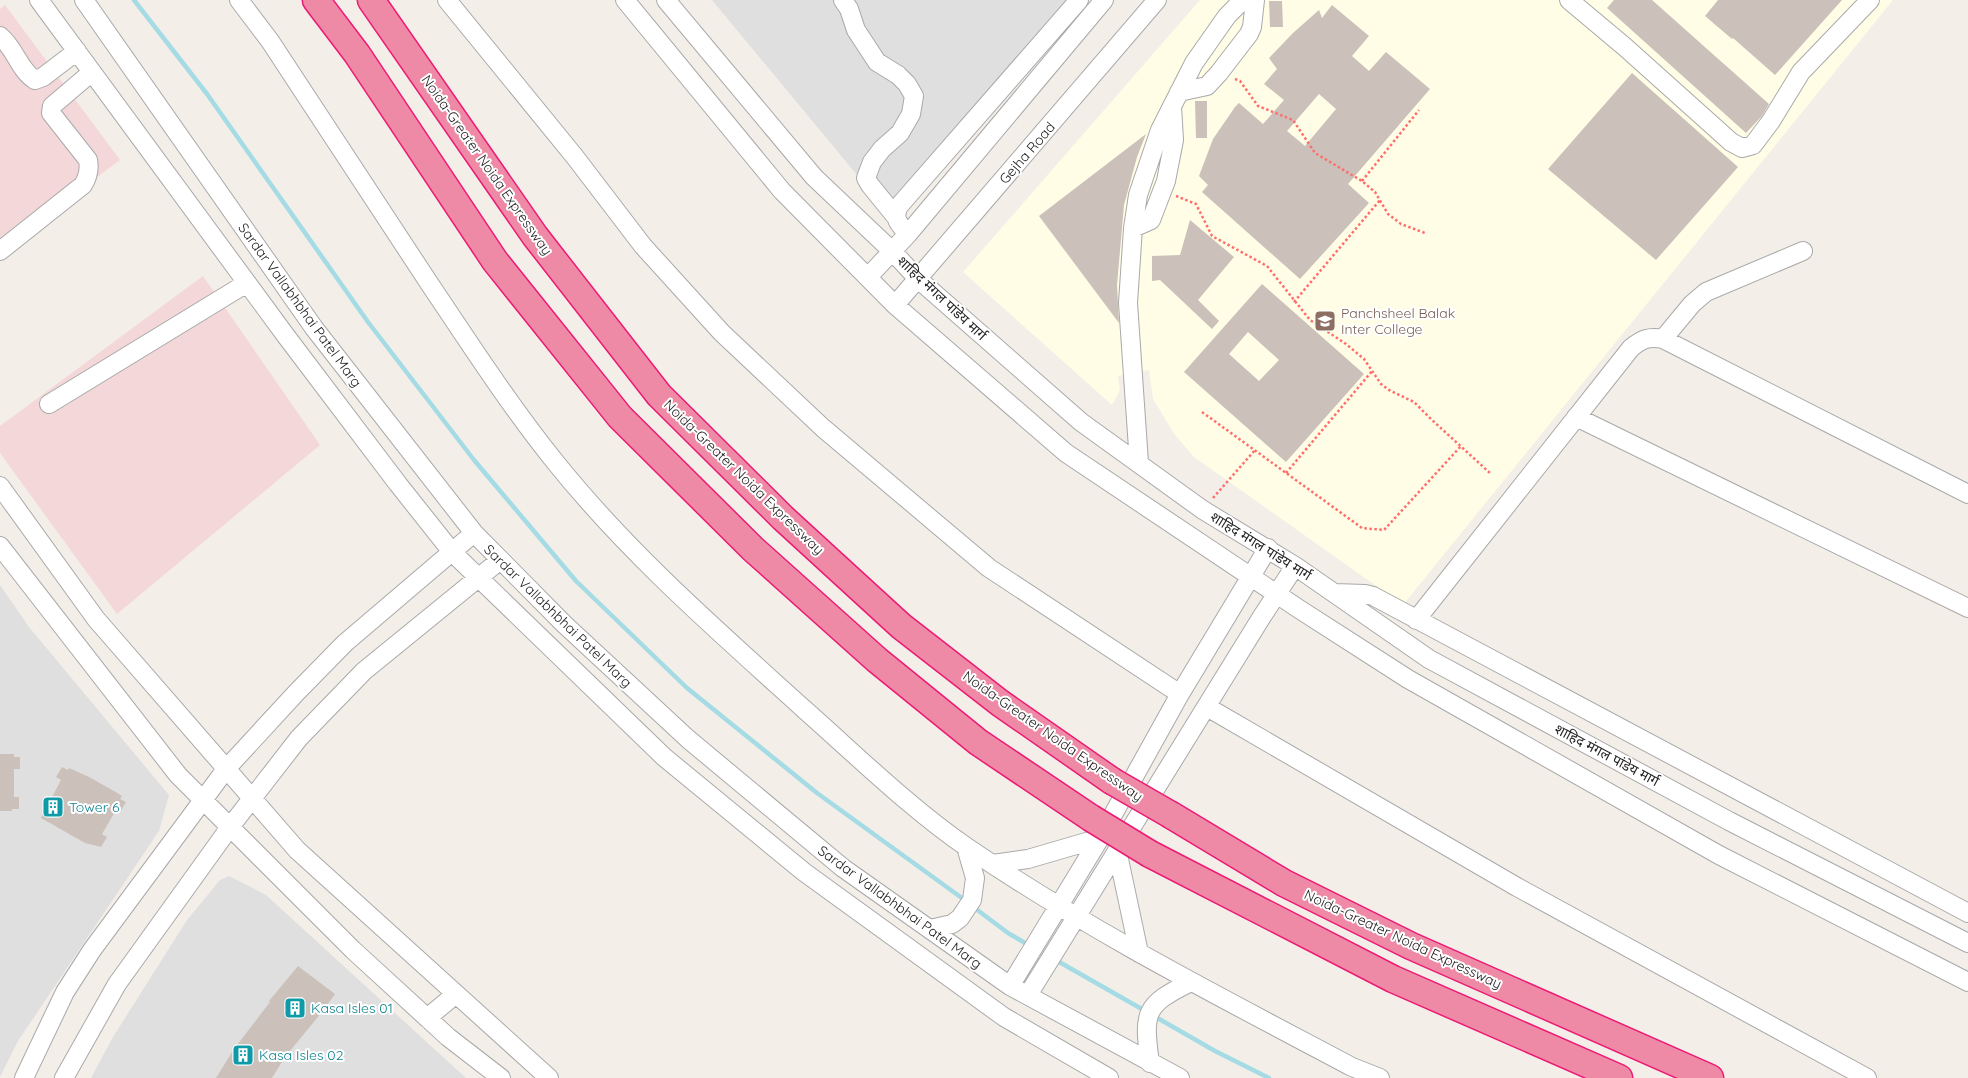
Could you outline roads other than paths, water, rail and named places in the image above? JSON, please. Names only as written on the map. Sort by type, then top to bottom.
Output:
[{"type":"highway","points":[[316,0],[357,54],[495,261],[620,417],[753,549],[877,660],[978,742],[1096,828],[1393,979],[1618,1078]]},
{"type":"highway","name":"Noida-Greater Noida Expressway","points":[[371,0],[535,236],[659,395],[783,518],[901,626],[1000,703],[1112,781],[1284,883],[1411,946],[1710,1078]]},
{"type":"street","name":"Sardar Vallabhbhai Patel Marg","points":[[39,0],[247,283],[398,484],[452,552],[478,579],[664,757],[804,872],[1004,1017],[1108,1078]]},
{"type":"street","name":"Sardar Vallabhbhai Patel Marg","points":[[84,0],[314,328],[474,533],[564,624],[688,739],[843,868],[1010,986],[1180,1078]]},
{"type":"street","points":[[239,0],[270,41],[484,366],[557,464],[638,556],[728,640],[930,820],[966,847],[1076,917],[1139,953],[1352,1067],[1380,1078]]},
{"type":"street","points":[[447,0],[643,246],[722,333],[823,428],[989,568],[1180,694]]},
{"type":"street","points":[[625,0],[782,191],[895,305],[1066,453],[1408,679],[1719,855],[1968,982]]},
{"type":"street","name":"शाहिद मंगल पांडेय मार्ग","points":[[666,0],[814,177],[892,251],[918,279],[1081,422],[1203,510],[1268,548],[1429,659],[1729,821],[1968,944]]},
{"type":"street","points":[[843,0],[849,9],[856,30],[877,62],[898,75],[914,96],[911,114],[900,133],[882,148],[872,162],[866,178],[908,234]]},
{"type":"street","points":[[896,217],[899,206],[1079,0]]},
{"type":"street","points":[[868,277],[908,234],[1104,0]]},
{"type":"street","name":"Gejha Road","points":[[895,305],[1157,0]]},
{"type":"street","points":[[1139,463],[1128,303],[1133,228],[1138,195],[1160,130],[1175,99],[1201,52],[1226,16],[1243,0]]},
{"type":"street","points":[[1175,99],[1207,86],[1219,73],[1249,34],[1252,27],[1255,0]]},
{"type":"street","points":[[1569,0],[1625,47],[1731,142],[1742,148],[1753,145],[1771,121],[1801,72],[1867,1]]},
{"type":"street","points":[[0,36],[9,43],[29,76],[35,80],[43,77],[77,51]]},
{"type":"street","points":[[0,251],[83,185],[88,178],[90,169],[88,160],[51,113],[52,106],[92,72]]},
{"type":"street","points":[[1133,228],[1151,220],[1163,191],[1174,140],[1175,99]]},
{"type":"street","points":[[1663,339],[1692,304],[1706,292],[1804,250]]},
{"type":"street","points":[[49,404],[247,283]]},
{"type":"street","points":[[1416,620],[1631,348],[1641,340],[1651,337],[1663,339],[1968,494]]},
{"type":"street","points":[[1576,417],[1968,608]]},
{"type":"street","points":[[0,486],[96,619],[297,850],[549,1078]]},
{"type":"street","points":[[24,1078],[66,992],[92,950],[226,769],[345,643],[474,533]]},
{"type":"street","points":[[0,546],[178,775],[353,950],[448,1037],[501,1078]]},
{"type":"street","points":[[1010,986],[1060,907],[1096,828],[1268,548]]},
{"type":"street","points":[[64,1078],[117,984],[230,827],[299,738],[364,671],[500,561]]},
{"type":"street","points":[[1028,996],[1295,566]]},
{"type":"street","points":[[1334,593],[1373,596],[1968,913]]},
{"type":"street","points":[[1207,707],[1518,887],[1867,1078]]},
{"type":"street","points":[[993,864],[1028,859],[1096,828]]},
{"type":"street","points":[[930,929],[952,924],[960,918],[972,900],[975,878],[966,847]]},
{"type":"street","points":[[1117,850],[1139,953]]},
{"type":"street","points":[[1150,1063],[1146,1031],[1152,1007],[1166,994],[1191,982]]},
{"type":"street","points":[[427,1018],[456,994]]},
{"type":"waterway","points":[[134,0],[207,94],[368,322],[474,460],[576,581],[687,688],[817,793],[966,901]]},
{"type":"waterway","points":[[972,906],[1008,933],[1030,946]]},
{"type":"waterway","points":[[1054,959],[1147,1012]]},
{"type":"waterway","points":[[1154,1016],[1215,1051],[1269,1078]]},
{"type":"place","name":"Panchsheel Balak Inter College","points":[[1325,321]]},
{"type":"place","name":"Tower 6","points":[[53,807]]},
{"type":"place","name":"Kasa Isles 01","points":[[295,1008]]},
{"type":"place","name":"Kasa Isles 02","points":[[243,1055]]}]
